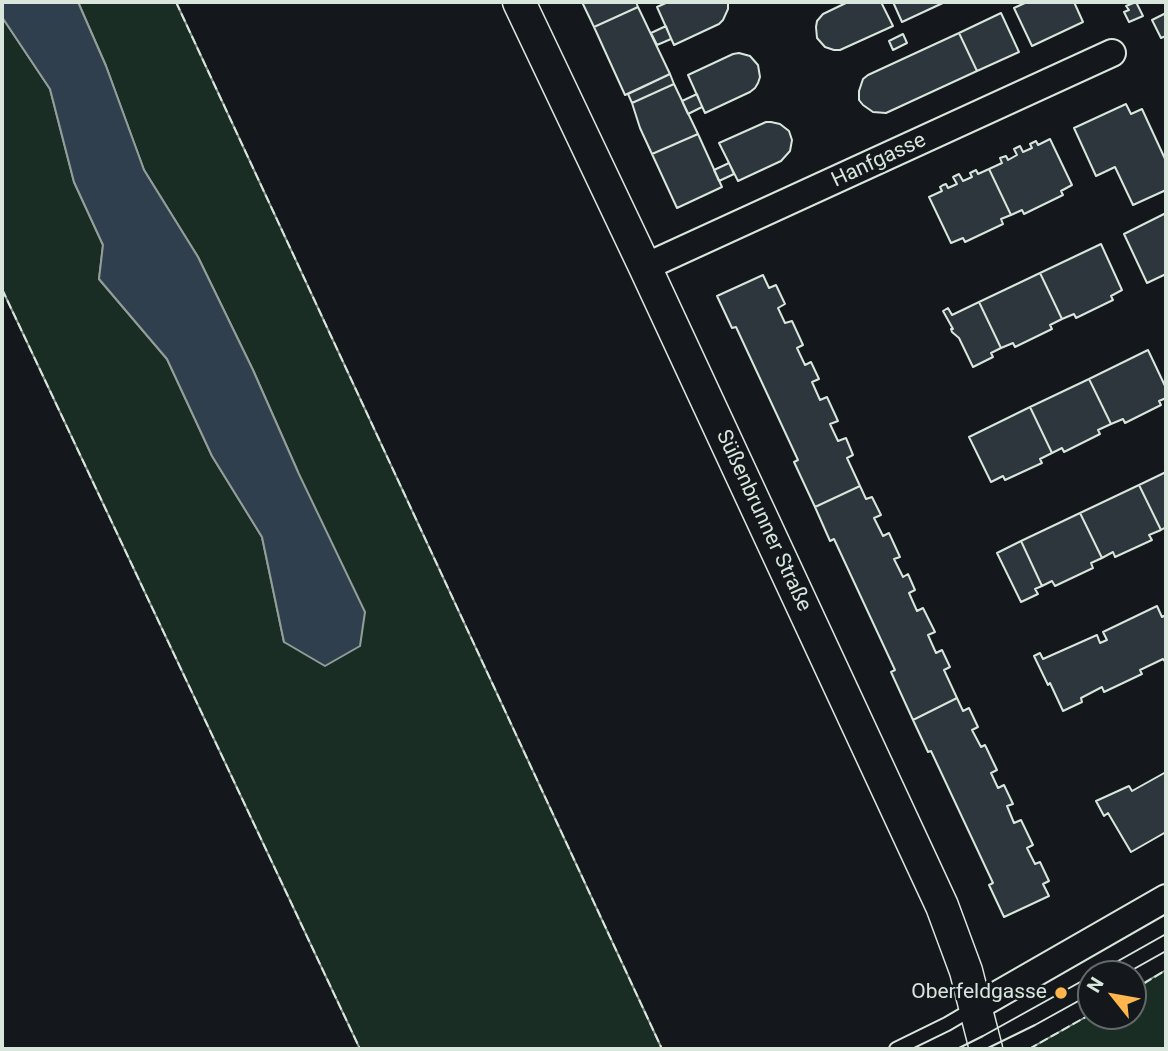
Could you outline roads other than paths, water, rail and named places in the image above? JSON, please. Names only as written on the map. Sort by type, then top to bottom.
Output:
[{"type":"street","name":"Süßenbrunner Straße","points":[[519,2],[942,906],[966,971],[986,1049]]},
{"type":"street","name":"Hanfgasse","points":[[645,268],[1112,53]]},
{"type":"street","points":[[976,1007],[1166,898]]},
{"type":"lane","points":[[896,1049],[976,1007]]},
{"type":"water","points":[[2,2],[78,2],[106,66],[144,170],[198,257],[365,612],[360,646],[325,666],[284,642],[262,537],[212,456],[167,359],[99,279],[103,245],[74,182],[50,89],[2,17]]},
{"type":"tram line","points":[[1120,960],[1166,934]]},
{"type":"tram line","points":[[1147,962],[1166,951]]},
{"type":"tram line","points":[[957,1049],[1077,984]]},
{"type":"tram line","points":[[986,1049],[1077,1002]]},
{"type":"place","name":"Oberfeldgasse","points":[[1061,993]]}]
